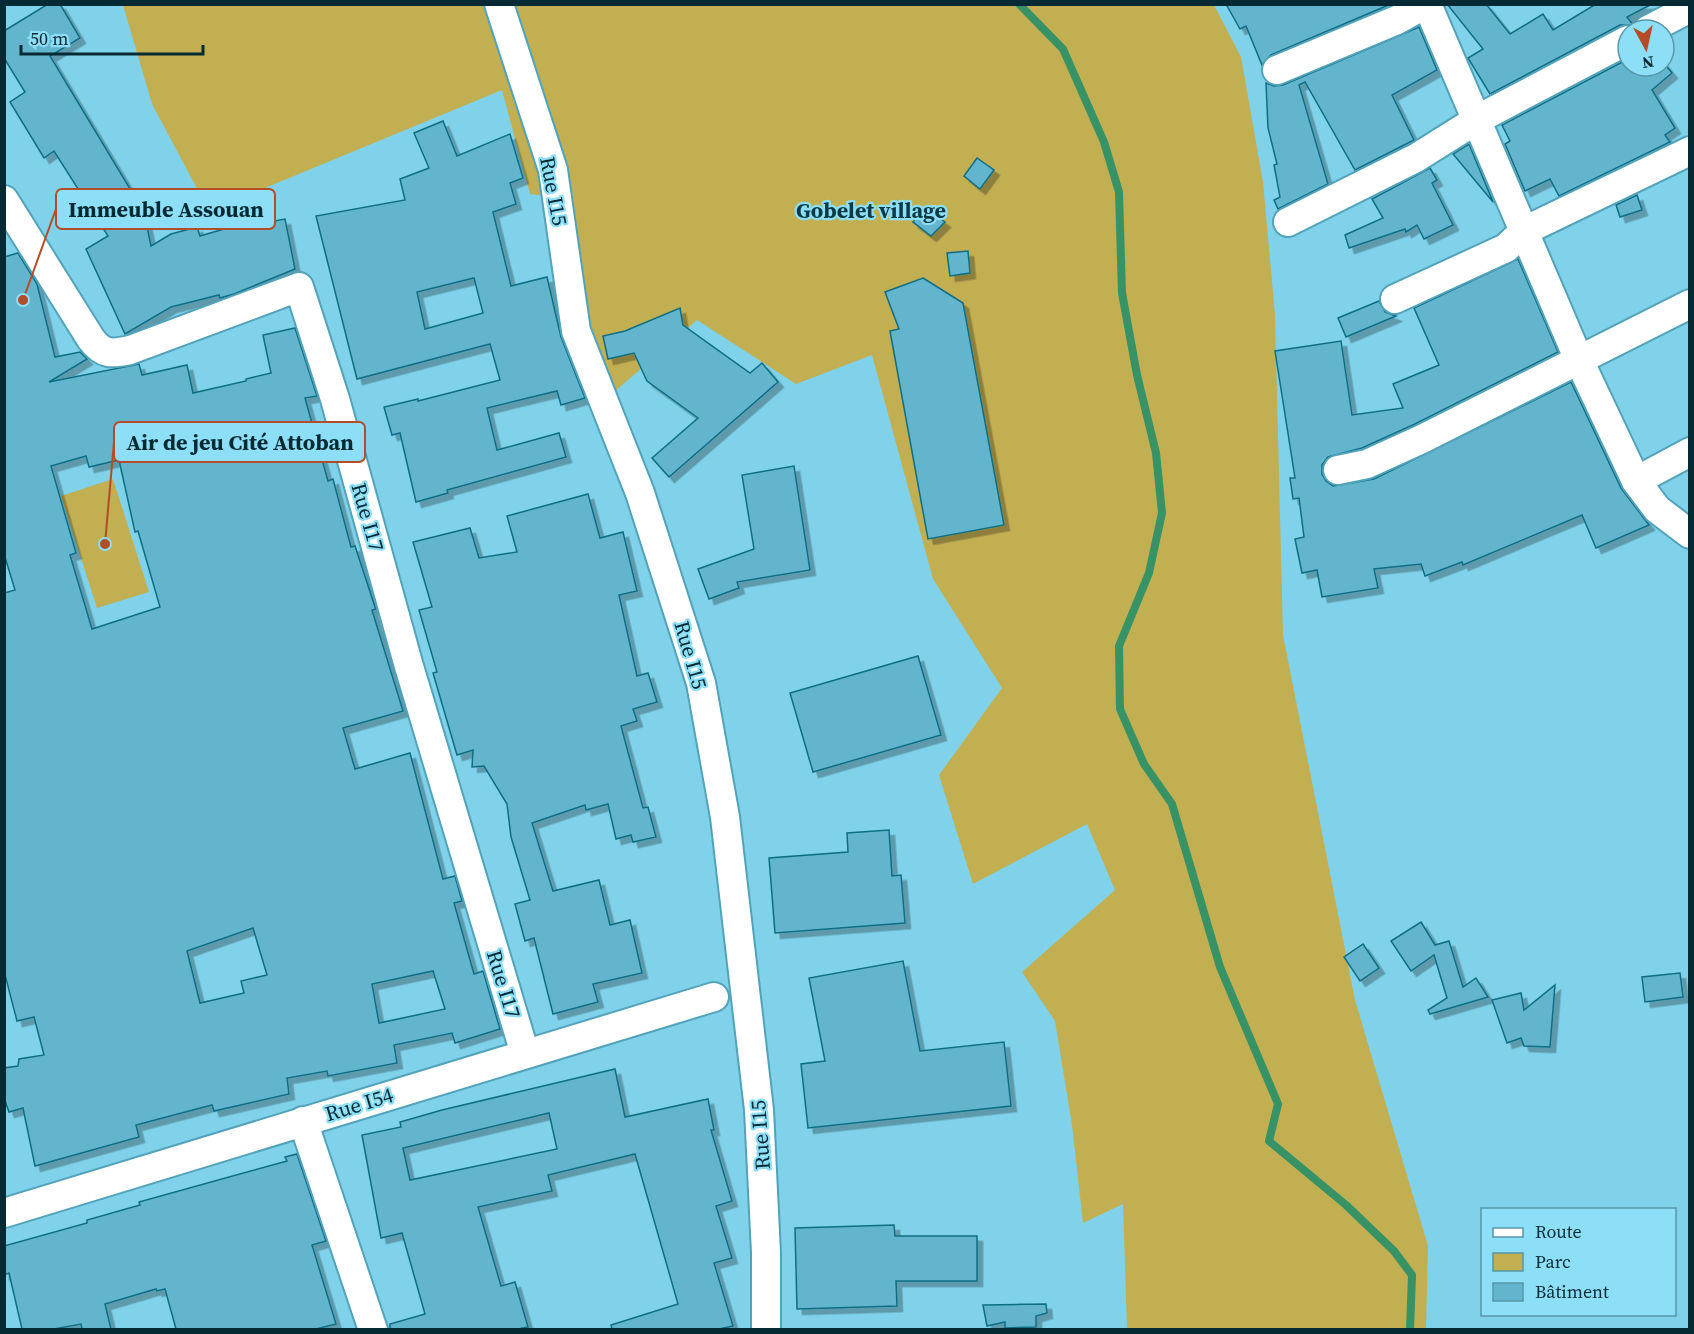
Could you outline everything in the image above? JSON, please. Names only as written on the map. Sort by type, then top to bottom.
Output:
[{"type":"street","name":"Rue I15","points":[[500,4],[553,170],[576,330],[640,493],[701,683],[725,817],[759,1110],[766,1253],[766,1329]]},
{"type":"street","points":[[1277,70],[1397,20],[1427,4],[1578,358],[1636,481],[1657,509],[1689,534]]},
{"type":"street","points":[[1670,18],[1689,8]]},
{"type":"street","points":[[1288,222],[1416,158],[1478,119],[1616,46]]},
{"type":"street","points":[[1395,299],[1506,248],[1524,231],[1689,151]]},
{"type":"street","name":"Rue I17","points":[[4,200],[91,339],[103,352],[112,354],[130,350],[299,286],[335,399],[408,663],[525,1054]]},
{"type":"street","points":[[1338,470],[1367,464],[1422,440],[1578,358],[1689,304]]},
{"type":"street","points":[[1636,481],[1689,452]]},
{"type":"street","name":"Rue I54","points":[[6,1204],[303,1120],[714,997]]},
{"type":"street","points":[[303,1120],[373,1329]]},
{"type":"green space","points":[[123,5],[1214,5],[1241,57],[1263,182],[1275,315],[1283,635],[1355,1000],[1428,1246],[1426,1329],[1127,1329],[1123,1204],[1083,1223],[1072,1125],[1055,1021],[1022,972],[1115,890],[1087,824],[973,884],[939,775],[1002,688],[933,579],[872,355],[796,384],[697,320],[606,399],[564,198],[530,194],[502,90],[209,211],[152,104]]},
{"type":"green space","points":[[113,479],[149,592],[97,608],[61,496]]},
{"type":"building","points":[[48,4],[60,4],[80,38],[50,56],[144,212],[151,246],[171,234],[197,227],[200,236],[241,224],[242,227],[285,219],[295,269],[234,294],[220,298],[219,295],[171,307],[125,334],[86,249],[108,236],[54,151],[44,158],[10,102],[25,92],[4,58],[4,31]]},
{"type":"building","points":[[1226,4],[1391,4],[1271,55],[1262,65],[1246,26],[1240,29]]},
{"type":"building","points":[[1447,4],[1486,4],[1510,34],[1543,14],[1553,30],[1596,4],[1652,4],[1628,18],[1616,18],[1616,27],[1490,94],[1468,58],[1483,49]]},
{"type":"building","points":[[1419,27],[1437,70],[1392,95],[1414,140],[1355,170],[1305,82],[1299,85],[1328,184],[1278,209],[1274,200],[1280,197],[1274,165],[1277,164],[1268,128],[1266,83],[1274,86],[1283,85]]},
{"type":"building","points":[[1616,65],[1616,78],[1666,78],[1652,90],[1675,128],[1665,135],[1670,142],[1559,196],[1550,179],[1525,191],[1505,144],[1510,141],[1502,125]]},
{"type":"building","points":[[443,121],[457,156],[510,134],[523,178],[510,183],[516,204],[493,212],[511,286],[547,277],[561,337],[585,398],[561,405],[557,391],[487,408],[497,450],[559,433],[566,457],[447,490],[448,493],[416,502],[400,433],[392,435],[384,407],[418,399],[418,401],[500,380],[490,344],[357,379],[316,216],[405,200],[400,179],[429,168],[414,133]],"holes":[[[474,278],[483,313],[425,329],[417,292]]]},
{"type":"building","points":[[1469,144],[1493,202],[1453,154]]},
{"type":"building","points":[[977,158],[994,170],[980,189],[964,176]]},
{"type":"building","points":[[1430,168],[1437,180],[1432,183],[1453,225],[1424,239],[1417,225],[1406,232],[1405,229],[1349,248],[1345,235],[1383,218],[1372,199]]},
{"type":"building","points":[[1637,195],[1642,210],[1620,217],[1616,205]]},
{"type":"building","points":[[925,207],[945,222],[931,236],[913,222]]},
{"type":"building","points":[[968,251],[970,273],[950,276],[947,253]]},
{"type":"building","points":[[18,253],[37,284],[55,357],[80,352],[87,359],[49,382],[139,364],[142,375],[187,365],[193,393],[271,373],[263,335],[295,328],[317,396],[305,398],[328,481],[333,479],[351,547],[355,546],[376,609],[372,610],[403,711],[343,728],[355,769],[410,753],[443,879],[455,876],[462,901],[454,903],[474,974],[483,971],[500,1029],[455,1043],[452,1033],[394,1045],[397,1063],[328,1076],[327,1071],[287,1078],[289,1094],[214,1111],[212,1105],[136,1125],[139,1137],[35,1166],[23,1108],[9,1112],[4,1098],[4,1068],[18,1066],[19,1059],[44,1055],[34,1017],[17,1021],[4,971],[4,593],[15,590],[4,554],[4,257]],"holes":[[[86,456],[89,467],[119,460],[135,532],[138,531],[160,607],[92,629],[70,555],[76,553],[51,466]],[[253,928],[267,975],[241,981],[244,993],[200,1003],[187,951]],[[433,971],[445,1009],[379,1023],[372,984]]]},
{"type":"building","points":[[1518,259],[1558,352],[1415,424],[1362,448],[1328,457],[1322,465],[1322,474],[1333,486],[1374,479],[1571,382],[1621,488],[1649,525],[1596,548],[1582,515],[1463,565],[1462,562],[1425,576],[1421,564],[1374,569],[1378,588],[1322,597],[1317,570],[1302,573],[1295,539],[1304,537],[1299,498],[1293,499],[1290,478],[1295,478],[1275,351],[1341,341],[1352,415],[1403,408],[1393,384],[1439,365],[1414,308]]},
{"type":"building","points":[[923,278],[963,303],[1004,525],[928,539],[890,331],[899,329],[885,292]]},
{"type":"building","points":[[1379,301],[1385,312],[1396,316],[1346,337],[1338,318]]},
{"type":"building","points":[[680,308],[683,325],[750,373],[762,363],[778,382],[669,477],[652,458],[698,418],[647,381],[634,353],[608,359],[603,336],[625,331]]},
{"type":"building","points":[[794,466],[810,570],[737,582],[739,588],[709,599],[698,569],[754,549],[742,475]]},
{"type":"building","points":[[588,494],[600,538],[623,532],[637,591],[619,595],[637,676],[648,673],[657,702],[633,709],[637,721],[621,726],[643,808],[648,807],[656,837],[633,842],[631,835],[616,839],[608,804],[586,810],[585,805],[532,823],[553,891],[599,880],[610,925],[630,920],[642,973],[593,984],[598,1002],[553,1014],[534,938],[525,941],[515,904],[530,900],[511,837],[507,804],[484,766],[472,767],[473,750],[457,755],[433,673],[437,672],[419,610],[432,607],[413,542],[470,528],[479,558],[517,552],[507,516]]},
{"type":"building","points":[[918,656],[941,735],[813,772],[790,693]]},
{"type":"building","points":[[889,830],[892,876],[901,875],[905,923],[775,933],[769,858],[848,852],[847,833]]},
{"type":"building","points":[[1421,922],[1435,945],[1449,941],[1463,987],[1476,978],[1488,997],[1430,1014],[1428,1010],[1447,998],[1434,955],[1411,971],[1391,941]]},
{"type":"building","points":[[1363,944],[1379,968],[1360,981],[1344,957]]},
{"type":"building","points":[[903,961],[920,1051],[1004,1042],[1011,1106],[808,1128],[801,1064],[825,1061],[809,978]]},
{"type":"building","points":[[1680,973],[1683,997],[1645,1002],[1642,977]]},
{"type":"building","points":[[1555,985],[1550,1047],[1524,1046],[1521,1038],[1507,1043],[1492,1000],[1521,993],[1524,1010]]},
{"type":"building","points":[[615,1069],[625,1117],[708,1099],[714,1130],[711,1130],[732,1201],[716,1206],[732,1258],[714,1263],[733,1326],[719,1329],[612,1329],[611,1325],[678,1304],[635,1154],[548,1175],[552,1191],[478,1207],[501,1286],[515,1282],[528,1327],[518,1329],[390,1329],[390,1324],[425,1314],[402,1233],[381,1238],[362,1135],[401,1127],[400,1122]],"holes":[[[549,1113],[557,1149],[410,1180],[403,1148]]]},
{"type":"building","points":[[297,1154],[326,1241],[312,1245],[336,1324],[316,1329],[176,1329],[165,1289],[157,1291],[156,1289],[105,1304],[111,1329],[82,1329],[81,1324],[54,1329],[22,1329],[9,1273],[4,1275],[4,1246],[87,1223],[87,1220],[140,1205],[139,1202],[287,1161],[285,1157]]},
{"type":"building","points":[[894,1225],[895,1236],[977,1236],[977,1281],[896,1281],[897,1306],[797,1309],[795,1228]]},
{"type":"building","points":[[1046,1304],[1047,1313],[1036,1316],[1036,1327],[1005,1328],[1005,1322],[987,1326],[983,1305]]},
{"type":"waterway","points":[[1019,4],[1063,49],[1104,142],[1119,192],[1122,293],[1137,375],[1156,453],[1162,513],[1149,573],[1119,646],[1120,709],[1144,764],[1172,804],[1220,967],[1278,1104],[1269,1141],[1346,1205],[1394,1251],[1412,1275],[1410,1330]]},
{"type":"place","name":"Immeuble Assouan","points":[[23,300]]},
{"type":"place","name":"Air de jeu Cité Attoban","points":[[105,544]]},
{"type":"district","name":"Gobelet village","points":[[871,210]]}]
